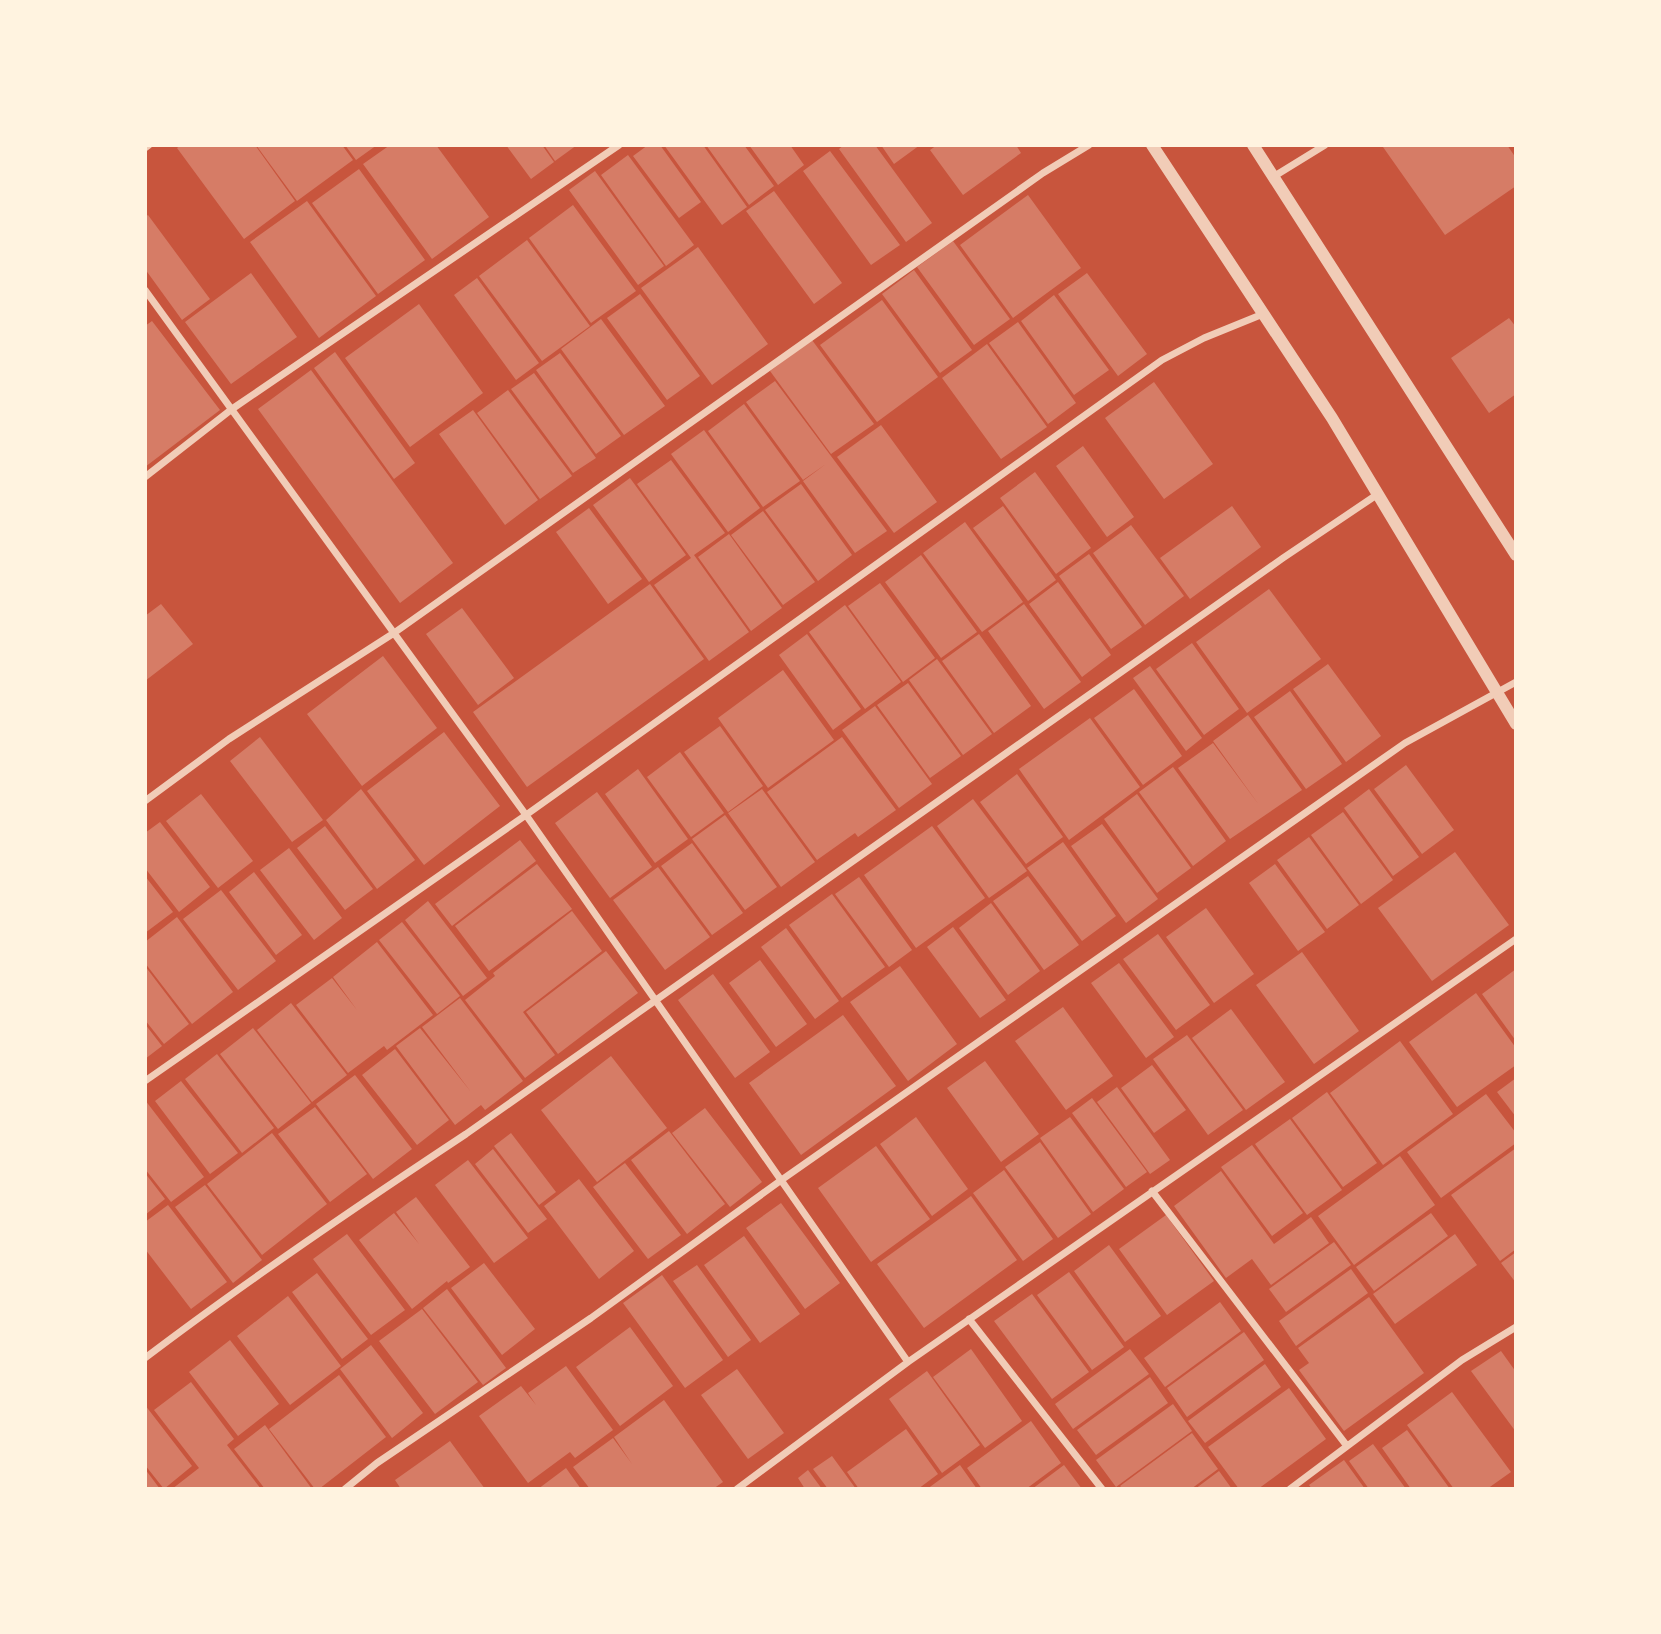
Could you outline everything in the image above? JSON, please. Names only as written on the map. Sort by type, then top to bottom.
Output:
[{"type":"street","points":[[145,477],[232,409],[619,145]]},
{"type":"street","points":[[145,801],[229,739],[394,633],[1043,173],[1089,145]]},
{"type":"street","points":[[1152,145],[1332,418],[1516,724]]},
{"type":"street","points":[[1253,145],[1516,555]]},
{"type":"street","points":[[1273,177],[1325,145]]},
{"type":"street","points":[[145,290],[526,815],[908,1362]]},
{"type":"street","points":[[145,1081],[526,815],[1162,360],[1204,338],[1263,314]]},
{"type":"street","points":[[145,1358],[222,1300],[466,1134],[1260,574],[1378,494]]},
{"type":"street","points":[[345,1489],[377,1463],[591,1318],[780,1181],[1405,743],[1516,682]]},
{"type":"street","points":[[737,1489],[969,1319],[1516,940]]},
{"type":"street","points":[[1152,1191],[1347,1446]]},
{"type":"street","points":[[969,1319],[1102,1489]]},
{"type":"street","points":[[1290,1489],[1462,1360],[1516,1327]]},
{"type":"building","points":[[181,145],[255,145],[295,201],[244,239],[177,148]]},
{"type":"building","points":[[256,145],[342,145],[353,160],[297,201]]},
{"type":"building","points":[[345,145],[377,145],[356,160]]},
{"type":"building","points":[[390,145],[436,145],[489,217],[432,259],[363,164]]},
{"type":"building","points":[[506,145],[542,145],[554,162],[531,179]]},
{"type":"building","points":[[544,145],[577,145],[555,161]]},
{"type":"building","points":[[648,145],[660,145],[701,202],[679,218],[633,156]]},
{"type":"building","points":[[664,145],[703,145],[747,207],[722,225]]},
{"type":"building","points":[[706,145],[744,145],[774,186],[749,205]]},
{"type":"building","points":[[749,145],[790,145],[804,165],[778,185]]},
{"type":"building","points":[[844,145],[875,145],[932,223],[906,242],[839,149]]},
{"type":"building","points":[[881,145],[920,145],[894,164]]},
{"type":"building","points":[[937,145],[1016,145],[1021,153],[963,195],[930,150]]},
{"type":"building","points":[[1507,145],[1516,158],[1516,186],[1445,235],[1383,147]]},
{"type":"building","points":[[830,151],[900,245],[871,265],[803,171]]},
{"type":"building","points":[[628,155],[694,245],[666,266],[601,175]]},
{"type":"building","points":[[359,169],[425,260],[378,294],[312,203]]},
{"type":"building","points":[[595,171],[664,266],[638,285],[569,190]]},
{"type":"building","points":[[774,191],[842,283],[814,304],[746,211]]},
{"type":"building","points":[[1028,195],[1081,268],[1013,318],[960,245]]},
{"type":"building","points":[[307,201],[376,296],[319,338],[250,242]]},
{"type":"building","points":[[573,205],[636,291],[591,323],[529,238]]},
{"type":"building","points":[[148,215],[210,299],[182,320],[145,269],[145,217]]},
{"type":"building","points":[[527,240],[590,326],[542,361],[479,276]]},
{"type":"building","points":[[953,241],[1010,319],[974,345],[917,267]]},
{"type":"building","points":[[698,247],[768,344],[712,385],[641,288]]},
{"type":"building","points":[[914,270],[972,350],[940,373],[882,294]]},
{"type":"building","points":[[251,273],[297,337],[231,384],[185,322]]},
{"type":"building","points":[[1087,273],[1147,354],[1118,376],[1058,294]]},
{"type":"building","points":[[477,278],[539,363],[516,380],[454,295]]},
{"type":"building","points":[[640,294],[700,376],[667,400],[607,318]]},
{"type":"building","points":[[1054,295],[1109,370],[1074,395],[1021,321]]},
{"type":"building","points":[[882,300],[938,377],[877,422],[820,345]]},
{"type":"building","points":[[419,304],[483,393],[410,447],[345,358]]},
{"type":"building","points":[[1509,318],[1516,327],[1516,394],[1489,413],[1451,358]]},
{"type":"building","points":[[601,319],[665,406],[624,435],[561,349]]},
{"type":"building","points":[[152,321],[220,410],[145,467],[145,326]]},
{"type":"building","points":[[1018,322],[1076,403],[1048,424],[989,343]]},
{"type":"building","points":[[812,340],[874,424],[831,454],[770,371]]},
{"type":"building","points":[[987,344],[1047,427],[1001,459],[942,378]]},
{"type":"building","points":[[335,352],[415,463],[394,479],[314,368]]},
{"type":"building","points":[[560,353],[621,436],[596,454],[536,370]]},
{"type":"building","points":[[311,370],[453,563],[400,603],[258,409]]},
{"type":"building","points":[[534,373],[596,458],[573,473],[511,389]]},
{"type":"building","points":[[775,381],[887,531],[855,553],[803,481],[826,464],[803,480],[746,402]]},
{"type":"building","points":[[1154,382],[1213,464],[1164,499],[1105,418]]},
{"type":"building","points":[[508,390],[572,476],[540,499],[477,413]]},
{"type":"building","points":[[744,404],[800,481],[763,507],[708,431]]},
{"type":"building","points":[[473,410],[538,500],[505,525],[439,434]]},
{"type":"building","points":[[881,425],[937,502],[894,533],[837,457]]},
{"type":"building","points":[[704,430],[760,508],[728,532],[671,454]]},
{"type":"building","points":[[1083,446],[1134,517],[1107,537],[1056,466]]},
{"type":"building","points":[[671,460],[725,533],[694,555],[749,632],[709,661],[654,585],[691,558],[637,484]]},
{"type":"building","points":[[1035,472],[1091,548],[1056,574],[1000,498]]},
{"type":"building","points":[[630,478],[686,555],[649,582],[593,505]]},
{"type":"building","points":[[801,484],[852,555],[818,581],[765,510]]},
{"type":"building","points":[[1003,506],[1056,580],[1028,601],[973,528]]},
{"type":"building","points":[[1232,506],[1261,547],[1190,599],[1160,558]]},
{"type":"building","points":[[589,508],[642,579],[608,604],[556,532]]},
{"type":"building","points":[[763,511],[815,582],[783,605],[731,535]]},
{"type":"building","points":[[965,522],[1023,602],[982,632],[923,553]]},
{"type":"building","points":[[1131,525],[1184,596],[1145,625],[1093,553]]},
{"type":"building","points":[[729,534],[782,608],[751,631],[698,557]]},
{"type":"building","points":[[1089,554],[1142,627],[1111,649],[1059,576]]},
{"type":"building","points":[[921,555],[977,632],[941,658],[885,582]]},
{"type":"building","points":[[1058,582],[1111,655],[1082,677],[1029,604]]},
{"type":"building","points":[[880,583],[935,658],[903,682],[848,606]]},
{"type":"building","points":[[650,584],[704,659],[527,787],[473,712]]},
{"type":"building","points":[[1269,589],[1321,659],[1247,713],[1196,642]]},
{"type":"building","points":[[161,604],[193,644],[145,681],[145,616]]},
{"type":"building","points":[[1024,604],[1081,682],[1044,709],[988,631]]},
{"type":"building","points":[[845,605],[901,682],[865,709],[809,632]]},
{"type":"building","points":[[462,608],[514,678],[478,705],[426,634]]},
{"type":"building","points":[[807,634],[861,709],[833,730],[779,655]]},
{"type":"building","points":[[979,634],[1031,706],[994,733],[942,661]]},
{"type":"building","points":[[1192,643],[1239,709],[1204,735],[1156,669]]},
{"type":"building","points":[[383,656],[437,728],[362,786],[307,714]]},
{"type":"building","points":[[937,659],[992,734],[963,755],[909,680]]},
{"type":"building","points":[[1328,664],[1381,736],[1346,762],[1293,689]]},
{"type":"building","points":[[1150,666],[1202,738],[1186,751],[1133,678]]},
{"type":"building","points":[[783,670],[834,740],[768,788],[718,718]]},
{"type":"building","points":[[908,683],[961,756],[930,778],[877,705]]},
{"type":"building","points":[[1134,689],[1182,756],[1143,785],[1094,718]]},
{"type":"building","points":[[1290,691],[1342,764],[1306,789],[1254,717]]},
{"type":"building","points":[[875,706],[932,784],[899,808],[842,730]]},
{"type":"building","points":[[1248,715],[1302,790],[1230,839],[1178,768],[1213,743],[1259,805],[1213,741]]},
{"type":"building","points":[[1090,718],[1140,787],[1069,840],[1019,769]]},
{"type":"building","points":[[720,726],[763,786],[728,812],[684,752]]},
{"type":"building","points":[[444,732],[500,806],[424,865],[367,791]]},
{"type":"building","points":[[260,737],[323,820],[292,842],[230,761]]},
{"type":"building","points":[[842,737],[896,810],[858,837],[855,833],[817,860],[767,792]]},
{"type":"building","points":[[680,752],[724,813],[691,837],[647,777]]},
{"type":"building","points":[[1406,765],[1454,830],[1422,854],[1374,789]]},
{"type":"building","points":[[1173,767],[1226,841],[1193,866],[1139,792]]},
{"type":"building","points":[[638,769],[688,839],[655,863],[605,794]]},
{"type":"building","points":[[1017,774],[1063,837],[1026,864],[980,802]]},
{"type":"building","points":[[361,789],[415,860],[377,889],[326,820]]},
{"type":"building","points":[[762,789],[815,862],[781,887],[728,813]]},
{"type":"building","points":[[1369,789],[1419,857],[1393,876],[1344,808]]},
{"type":"building","points":[[597,792],[652,867],[610,898],[555,823]]},
{"type":"building","points":[[201,794],[253,861],[218,888],[166,821]]},
{"type":"building","points":[[1137,794],[1191,868],[1157,893],[1104,819]]},
{"type":"building","points":[[973,799],[1027,871],[989,898],[937,826]]},
{"type":"building","points":[[1343,812],[1393,880],[1361,904],[1311,835]]},
{"type":"building","points":[[725,815],[777,887],[745,910],[692,839]]},
{"type":"building","points":[[160,822],[210,887],[179,912],[145,868],[145,833]]},
{"type":"building","points":[[1102,824],[1158,899],[1126,923],[1071,846]]},
{"type":"building","points":[[325,826],[373,889],[345,910],[297,848]]},
{"type":"building","points":[[932,826],[985,898],[916,948],[864,875]]},
{"type":"building","points":[[1309,837],[1359,905],[1327,929],[1277,860]]},
{"type":"building","points":[[520,840],[536,861],[452,926],[435,904]]},
{"type":"building","points":[[1063,842],[1116,916],[1082,941],[1027,868]]},
{"type":"building","points":[[692,843],[743,913],[712,935],[661,866]]},
{"type":"building","points":[[289,848],[342,918],[314,940],[260,870]]},
{"type":"building","points":[[1455,852],[1509,925],[1432,981],[1378,908]]},
{"type":"building","points":[[537,864],[572,909],[489,971],[455,926]]},
{"type":"building","points":[[1275,864],[1325,932],[1298,951],[1249,883]]},
{"type":"building","points":[[658,867],[710,937],[665,970],[613,900]]},
{"type":"building","points":[[254,872],[302,935],[276,955],[229,892]]},
{"type":"building","points":[[145,876],[173,912],[145,933]]},
{"type":"building","points":[[1028,876],[1079,945],[1044,970],[993,901]]},
{"type":"building","points":[[859,877],[912,950],[889,967],[835,894]]},
{"type":"building","points":[[221,890],[276,961],[238,990],[183,919]]},
{"type":"building","points":[[832,894],[885,967],[842,998],[789,925]]},
{"type":"building","points":[[428,901],[487,978],[463,996],[405,920]]},
{"type":"building","points":[[991,903],[1040,971],[1008,995],[959,928]]},
{"type":"building","points":[[1206,908],[1254,974],[1214,1003],[1166,937]]},
{"type":"building","points":[[572,911],[602,951],[523,1012],[555,1055],[525,1078],[465,1000],[495,976],[493,973]]},
{"type":"building","points":[[177,917],[233,992],[192,1024],[145,963],[145,942]]},
{"type":"building","points":[[402,922],[460,996],[437,1014],[379,940]]},
{"type":"building","points":[[953,927],[1006,1000],[980,1018],[927,947]]},
{"type":"building","points":[[786,928],[839,1001],[815,1019],[761,947]]},
{"type":"building","points":[[1158,934],[1210,1005],[1176,1030],[1123,959]]},
{"type":"building","points":[[377,942],[433,1015],[387,1050],[384,1046],[348,1073],[296,1005],[332,978],[357,1010],[333,977]]},
{"type":"building","points":[[606,951],[638,993],[558,1054],[526,1012]]},
{"type":"building","points":[[1302,952],[1359,1031],[1314,1064],[1256,985]]},
{"type":"building","points":[[760,960],[807,1024],[776,1047],[729,983]]},
{"type":"building","points":[[1119,963],[1174,1037],[1146,1058],[1091,983]]},
{"type":"building","points":[[145,966],[189,1024],[164,1044],[145,1020]]},
{"type":"building","points":[[900,966],[957,1044],[908,1081],[850,1002]]},
{"type":"building","points":[[1516,969],[1516,1041],[1482,994]]},
{"type":"building","points":[[713,974],[770,1052],[735,1078],[678,1000]]},
{"type":"building","points":[[1476,993],[1516,1048],[1516,1065],[1457,1107],[1409,1042]]},
{"type":"building","points":[[460,998],[523,1081],[485,1110],[481,1105],[455,1125],[396,1046],[420,1028],[471,1092],[422,1027]]},
{"type":"building","points":[[291,1003],[347,1075],[312,1102],[257,1030]]},
{"type":"building","points":[[1063,1007],[1113,1076],[1066,1110],[1015,1041]]},
{"type":"building","points":[[1231,1009],[1285,1082],[1246,1110],[1192,1038]]},
{"type":"building","points":[[843,1015],[896,1086],[801,1155],[749,1083]]},
{"type":"building","points":[[145,1024],[162,1046],[145,1059]]},
{"type":"building","points":[[253,1028],[311,1103],[278,1129],[220,1054]]},
{"type":"building","points":[[1187,1035],[1243,1110],[1208,1135],[1153,1059]]},
{"type":"building","points":[[1400,1041],[1453,1114],[1383,1165],[1330,1093]]},
{"type":"building","points":[[395,1049],[449,1120],[417,1145],[362,1075]]},
{"type":"building","points":[[217,1054],[274,1128],[242,1153],[185,1079]]},
{"type":"building","points":[[611,1056],[667,1128],[597,1182],[541,1110]]},
{"type":"building","points":[[985,1061],[1039,1134],[1001,1162],[947,1088]]},
{"type":"building","points":[[1152,1065],[1186,1110],[1154,1133],[1121,1088]]},
{"type":"building","points":[[355,1075],[412,1149],[373,1179],[316,1104]]},
{"type":"building","points":[[1516,1078],[1516,1117],[1497,1092]]},
{"type":"building","points":[[181,1081],[238,1153],[210,1174],[155,1101]]},
{"type":"building","points":[[1117,1087],[1170,1160],[1150,1174],[1097,1102]]},
{"type":"building","points":[[1327,1092],[1377,1163],[1343,1187],[1292,1118]]},
{"type":"building","points":[[1486,1094],[1516,1133],[1516,1143],[1441,1198],[1407,1152]]},
{"type":"building","points":[[1092,1098],[1147,1172],[1126,1187],[1072,1113]]},
{"type":"building","points":[[145,1100],[204,1177],[171,1202],[145,1169]]},
{"type":"building","points":[[315,1107],[367,1174],[330,1202],[278,1134]]},
{"type":"building","points":[[705,1108],[762,1182],[730,1207],[672,1133]]},
{"type":"building","points":[[916,1117],[968,1189],[932,1216],[880,1144]]},
{"type":"building","points":[[1070,1117],[1124,1189],[1093,1212],[1040,1138]]},
{"type":"building","points":[[1290,1119],[1342,1190],[1307,1215],[1255,1144]]},
{"type":"building","points":[[669,1131],[725,1204],[687,1234],[631,1160]]},
{"type":"building","points":[[272,1133],[327,1204],[262,1255],[207,1184]]},
{"type":"building","points":[[511,1133],[556,1192],[539,1205],[494,1146]]},
{"type":"building","points":[[1040,1142],[1091,1214],[1058,1238],[1005,1167]]},
{"type":"building","points":[[1252,1145],[1303,1213],[1272,1236],[1221,1167]]},
{"type":"building","points":[[876,1146],[930,1219],[871,1262],[818,1188]]},
{"type":"building","points":[[1516,1148],[1516,1249],[1500,1261],[1451,1195]]},
{"type":"building","points":[[493,1149],[547,1219],[528,1233],[475,1164]]},
{"type":"building","points":[[1400,1156],[1435,1205],[1354,1265],[1318,1216]]},
{"type":"building","points":[[468,1160],[528,1238],[494,1263],[435,1185]]},
{"type":"building","points":[[625,1163],[681,1235],[648,1259],[593,1187]]},
{"type":"building","points":[[1004,1170],[1053,1239],[1023,1261],[973,1193]]},
{"type":"building","points":[[1221,1171],[1274,1244],[1311,1217],[1329,1243],[1271,1285],[1252,1259],[1226,1278],[1174,1206]]},
{"type":"building","points":[[145,1173],[165,1199],[145,1215]]},
{"type":"building","points":[[579,1179],[634,1251],[599,1279],[544,1206]]},
{"type":"building","points":[[205,1185],[262,1260],[233,1283],[175,1207]]},
{"type":"building","points":[[971,1196],[1017,1260],[924,1328],[877,1264]]},
{"type":"building","points":[[416,1197],[470,1267],[448,1283],[447,1281],[412,1309],[359,1240],[394,1213],[419,1244],[396,1212]]},
{"type":"building","points":[[781,1203],[840,1283],[805,1309],[746,1228]]},
{"type":"building","points":[[168,1205],[227,1282],[191,1309],[145,1249],[145,1222]]},
{"type":"building","points":[[1431,1213],[1448,1236],[1374,1291],[1356,1267]]},
{"type":"building","points":[[1166,1215],[1214,1281],[1167,1315],[1119,1249]]},
{"type":"building","points":[[347,1234],[405,1310],[371,1335],[313,1259]]},
{"type":"building","points":[[1455,1234],[1477,1265],[1395,1324],[1373,1294]]},
{"type":"building","points":[[744,1236],[800,1314],[760,1343],[704,1265]]},
{"type":"building","points":[[1334,1242],[1351,1265],[1286,1312],[1269,1289]]},
{"type":"building","points":[[1109,1245],[1161,1316],[1125,1342],[1074,1271]]},
{"type":"building","points":[[1516,1252],[1516,1283],[1501,1263]]},
{"type":"building","points":[[484,1263],[535,1329],[502,1355],[451,1288]]},
{"type":"building","points":[[697,1265],[751,1340],[728,1357],[673,1281]]},
{"type":"building","points":[[1351,1269],[1368,1293],[1296,1346],[1279,1321]]},
{"type":"building","points":[[1069,1272],[1124,1347],[1092,1370],[1037,1295]]},
{"type":"building","points":[[317,1273],[368,1339],[342,1359],[292,1292]]},
{"type":"building","points":[[662,1275],[723,1360],[685,1388],[623,1303]]},
{"type":"building","points":[[447,1289],[506,1368],[483,1385],[423,1308]]},
{"type":"building","points":[[1032,1294],[1089,1372],[1052,1399],[994,1321]]},
{"type":"building","points":[[288,1296],[341,1366],[290,1405],[237,1336]]},
{"type":"building","points":[[1369,1297],[1424,1373],[1344,1431],[1299,1370],[1309,1363],[1298,1348]]},
{"type":"building","points":[[1220,1302],[1241,1331],[1165,1387],[1144,1358]]},
{"type":"building","points":[[422,1309],[478,1382],[435,1414],[379,1341]]},
{"type":"building","points":[[630,1327],[673,1386],[620,1426],[576,1367]]},
{"type":"building","points":[[1244,1332],[1264,1360],[1187,1417],[1167,1388]]},
{"type":"building","points":[[230,1340],[279,1404],[238,1436],[189,1372]]},
{"type":"building","points":[[371,1345],[423,1413],[392,1438],[340,1369]]},
{"type":"building","points":[[971,1349],[1022,1421],[985,1448],[933,1377]]},
{"type":"building","points":[[1130,1349],[1149,1374],[1073,1429],[1055,1404]]},
{"type":"building","points":[[1501,1351],[1516,1372],[1516,1432],[1471,1371]]},
{"type":"building","points":[[1265,1364],[1281,1387],[1205,1443],[1188,1421]]},
{"type":"building","points":[[566,1366],[613,1430],[575,1458],[570,1452],[528,1483],[479,1416],[521,1386],[536,1405],[528,1393]]},
{"type":"building","points":[[737,1369],[784,1433],[748,1459],[701,1395]]},
{"type":"building","points":[[927,1371],[980,1445],[942,1473],[889,1399]]},
{"type":"building","points":[[339,1375],[386,1437],[319,1489],[315,1489],[269,1429]]},
{"type":"building","points":[[1150,1377],[1168,1403],[1096,1455],[1077,1430]]},
{"type":"building","points":[[191,1382],[234,1439],[227,1445],[261,1489],[172,1489],[199,1468],[154,1410]]},
{"type":"building","points":[[1289,1388],[1326,1439],[1258,1489],[1239,1489],[1208,1447]]},
{"type":"building","points":[[1452,1392],[1511,1472],[1487,1489],[1454,1489],[1407,1425]]},
{"type":"building","points":[[664,1400],[723,1482],[713,1489],[590,1489],[573,1467],[613,1438],[632,1464],[614,1437]]},
{"type":"building","points":[[1173,1404],[1192,1431],[1116,1487],[1096,1460]]},
{"type":"building","points":[[145,1405],[192,1466],[164,1489],[145,1465]]},
{"type":"building","points":[[1031,1421],[1061,1463],[1026,1489],[982,1489],[967,1468]]},
{"type":"building","points":[[265,1425],[312,1489],[265,1489],[234,1449]]},
{"type":"building","points":[[906,1429],[938,1474],[918,1489],[859,1489],[847,1472]]},
{"type":"building","points":[[1407,1430],[1450,1489],[1411,1489],[1382,1448]]},
{"type":"building","points":[[1192,1433],[1218,1469],[1191,1489],[1123,1489],[1120,1486]]},
{"type":"building","points":[[450,1441],[485,1489],[401,1489],[395,1480]]},
{"type":"building","points":[[1373,1444],[1406,1489],[1369,1489],[1349,1461]]},
{"type":"building","points":[[832,1456],[856,1489],[828,1489],[813,1469]]},
{"type":"building","points":[[1344,1460],[1365,1489],[1312,1489],[1309,1485]]},
{"type":"building","points":[[960,1465],[977,1489],[927,1489]]},
{"type":"building","points":[[1064,1465],[1082,1489],[1032,1489]]},
{"type":"building","points":[[566,1468],[581,1489],[538,1489]]},
{"type":"building","points":[[145,1469],[160,1489],[145,1489]]},
{"type":"building","points":[[808,1470],[822,1489],[805,1489],[798,1478]]},
{"type":"building","points":[[1219,1471],[1232,1489],[1195,1489]]}]
